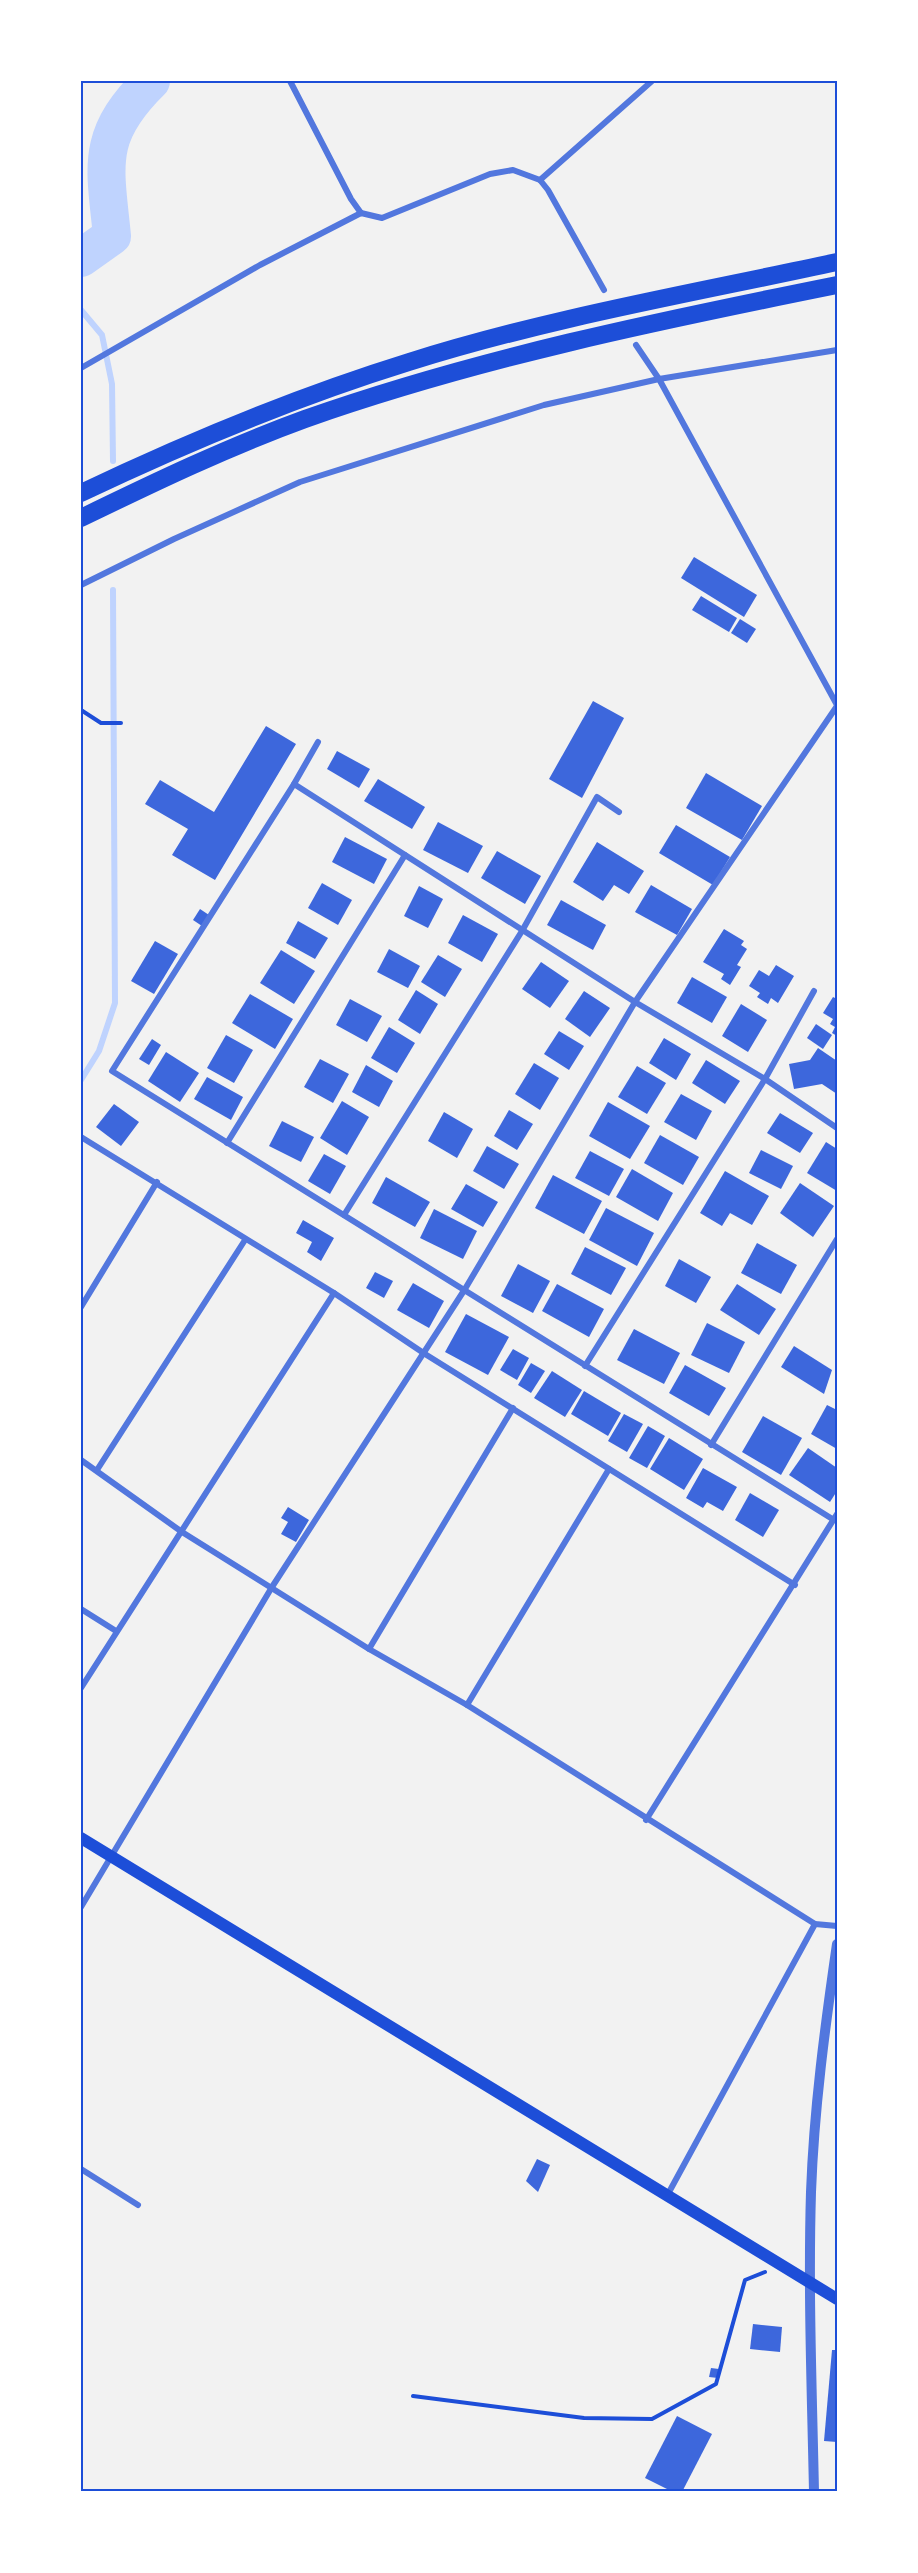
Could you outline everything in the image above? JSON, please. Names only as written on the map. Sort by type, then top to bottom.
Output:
[{"type":"highway","points":[[81,493],[178,446],[296,400],[410,361],[543,327],[837,262]]},
{"type":"highway","points":[[81,518],[198,462],[305,420],[417,384],[548,346],[837,285]]},
{"type":"main road","points":[[81,1838],[668,2194],[809,2283],[836,2297]]},
{"type":"street","points":[[290,81],[351,199],[361,213]]},
{"type":"street","points":[[540,180],[652,81]]},
{"type":"street","points":[[81,368],[260,265],[361,213],[382,218],[490,174],[513,170],[540,180],[548,190],[604,290]]},
{"type":"street","points":[[81,1907],[272,1587],[465,1289],[635,1002],[837,705],[659,379],[636,345]]},
{"type":"street","points":[[81,585],[174,539],[300,482],[544,405],[659,379],[837,350]]},
{"type":"street","points":[[318,742],[294,784],[112,1071],[465,1289],[711,1445],[835,1517],[795,1585],[646,1820]]},
{"type":"street","points":[[294,784],[635,1002],[765,1079],[837,1128]]},
{"type":"street","points":[[345,1215],[522,931],[597,797],[619,812]]},
{"type":"street","points":[[227,1143],[405,855]]},
{"type":"street","points":[[585,1366],[765,1079],[814,992]]},
{"type":"street","points":[[81,1137],[334,1293],[425,1354],[795,1585]]},
{"type":"street","points":[[81,1307],[157,1182]]},
{"type":"street","points":[[711,1445],[837,1239]]},
{"type":"street","points":[[97,1470],[246,1240]]},
{"type":"street","points":[[81,1688],[334,1293]]},
{"type":"street","points":[[369,1648],[513,1408]]},
{"type":"street","points":[[81,1461],[97,1470],[182,1532],[369,1648],[467,1705],[646,1820],[815,1924],[837,1926]]},
{"type":"street","points":[[467,1705],[609,1469]]},
{"type":"street","points":[[81,1609],[116,1631]]},
{"type":"street","points":[[668,2194],[815,1924]]},
{"type":"street","points":[[814,2492],[809,2283],[815,2114],[837,1944]]},
{"type":"street","points":[[81,2169],[138,2205]]},
{"type":"path","points":[[81,710],[101,723],[121,723]]},
{"type":"path","points":[[413,2396],[584,2418],[652,2419],[716,2384],[745,2280],[783,2265]]},
{"type":"building","points":[[694,557],[757,595],[744,617],[681,578]]},
{"type":"building","points":[[701,596],[737,618],[729,632],[692,610]]},
{"type":"building","points":[[740,619],[756,629],[747,643],[731,633]]},
{"type":"building","points":[[593,701],[624,718],[582,798],[549,779]]},
{"type":"building","points":[[266,726],[296,744],[215,880],[172,855],[188,829],[145,804],[160,780],[214,812]]},
{"type":"building","points":[[337,751],[370,769],[359,788],[327,769]]},
{"type":"building","points":[[706,773],[762,806],[742,840],[686,808]]},
{"type":"building","points":[[378,779],[425,807],[412,829],[364,801]]},
{"type":"building","points":[[438,822],[483,846],[468,873],[423,850]]},
{"type":"building","points":[[676,825],[730,857],[713,885],[659,853]]},
{"type":"building","points":[[345,837],[387,859],[374,884],[332,862]]},
{"type":"building","points":[[597,842],[644,871],[629,894],[614,885],[603,901],[573,882]]},
{"type":"building","points":[[497,851],[541,876],[525,904],[481,878]]},
{"type":"building","points":[[322,883],[352,900],[338,925],[308,908]]},
{"type":"building","points":[[651,885],[692,909],[677,935],[635,912]]},
{"type":"building","points":[[419,886],[443,899],[428,928],[404,916]]},
{"type":"building","points":[[561,900],[606,925],[593,950],[547,925]]},
{"type":"building","points":[[200,909],[209,915],[202,926],[193,920]]},
{"type":"building","points":[[463,915],[498,934],[482,962],[448,943]]},
{"type":"building","points":[[298,921],[328,938],[315,959],[286,943]]},
{"type":"building","points":[[724,929],[744,941],[741,945],[747,949],[737,965],[741,967],[730,985],[721,979],[724,974],[703,962]]},
{"type":"building","points":[[155,941],[178,954],[154,994],[131,981]]},
{"type":"building","points":[[389,949],[420,966],[408,988],[377,972]]},
{"type":"building","points":[[281,950],[315,971],[294,1004],[260,983]]},
{"type":"building","points":[[438,955],[462,969],[445,997],[421,982]]},
{"type":"building","points":[[541,962],[569,981],[550,1008],[522,989]]},
{"type":"building","points":[[776,965],[794,976],[778,1003],[771,998],[768,1004],[757,997],[760,993],[749,986],[759,970],[769,976]]},
{"type":"building","points":[[692,977],[727,997],[712,1023],[677,1003]]},
{"type":"building","points":[[416,990],[438,1004],[420,1034],[398,1020]]},
{"type":"building","points":[[584,991],[610,1008],[590,1037],[565,1019]]},
{"type":"building","points":[[250,994],[293,1019],[275,1049],[232,1023]]},
{"type":"building","points":[[833,997],[837,999],[837,1036],[832,1033],[835,1027],[830,1024],[833,1019],[823,1013]]},
{"type":"building","points":[[350,999],[382,1016],[367,1042],[336,1025]]},
{"type":"building","points":[[741,1004],[767,1020],[748,1052],[722,1036]]},
{"type":"building","points":[[816,1024],[832,1035],[823,1049],[807,1038]]},
{"type":"building","points":[[389,1027],[415,1043],[397,1073],[371,1058]]},
{"type":"building","points":[[559,1031],[584,1046],[569,1070],[544,1054]]},
{"type":"building","points":[[226,1035],[253,1050],[234,1083],[207,1068]]},
{"type":"building","points":[[664,1038],[691,1054],[676,1080],[649,1063]]},
{"type":"building","points":[[152,1039],[161,1045],[149,1065],[139,1059]]},
{"type":"building","points":[[818,1048],[837,1061],[837,1094],[822,1084],[794,1089],[789,1064],[810,1060]]},
{"type":"building","points":[[166,1052],[199,1073],[180,1102],[148,1081]]},
{"type":"building","points":[[320,1059],[349,1074],[333,1103],[304,1087]]},
{"type":"building","points":[[706,1060],[740,1081],[725,1104],[692,1083]]},
{"type":"building","points":[[534,1063],[559,1078],[540,1110],[515,1094]]},
{"type":"building","points":[[366,1065],[393,1081],[379,1107],[352,1092]]},
{"type":"building","points":[[637,1066],[666,1083],[647,1114],[618,1097]]},
{"type":"building","points":[[207,1077],[243,1097],[231,1120],[194,1099]]},
{"type":"building","points":[[681,1094],[712,1111],[696,1140],[664,1122]]},
{"type":"building","points":[[342,1101],[369,1117],[347,1155],[320,1138]]},
{"type":"building","points":[[608,1102],[650,1126],[630,1159],[589,1136]]},
{"type":"building","points":[[114,1104],[139,1122],[121,1146],[96,1127]]},
{"type":"building","points":[[509,1110],[533,1124],[517,1150],[494,1136]]},
{"type":"building","points":[[444,1112],[473,1129],[457,1158],[428,1141]]},
{"type":"building","points":[[780,1113],[813,1133],[800,1153],[767,1133]]},
{"type":"building","points":[[282,1121],[314,1137],[301,1162],[269,1146]]},
{"type":"building","points":[[660,1135],[699,1157],[683,1185],[644,1163]]},
{"type":"building","points":[[826,1142],[837,1149],[837,1191],[807,1173]]},
{"type":"building","points":[[487,1146],[519,1164],[504,1189],[473,1171]]},
{"type":"building","points":[[761,1150],[793,1166],[781,1189],[749,1173]]},
{"type":"building","points":[[590,1151],[624,1169],[609,1196],[575,1178]]},
{"type":"building","points":[[324,1154],[346,1166],[330,1194],[308,1181]]},
{"type":"building","points":[[632,1169],[673,1193],[658,1221],[616,1197]]},
{"type":"building","points":[[725,1171],[769,1196],[752,1225],[730,1213],[722,1226],[700,1213]]},
{"type":"building","points":[[553,1175],[602,1201],[584,1234],[535,1208]]},
{"type":"building","points":[[386,1177],[430,1202],[415,1227],[372,1203]]},
{"type":"building","points":[[800,1183],[834,1206],[813,1237],[780,1213]]},
{"type":"building","points":[[466,1184],[498,1202],[483,1227],[451,1209]]},
{"type":"building","points":[[606,1208],[654,1233],[637,1266],[589,1240]]},
{"type":"building","points":[[434,1209],[477,1231],[463,1259],[420,1238]]},
{"type":"building","points":[[303,1220],[334,1238],[321,1261],[307,1252],[312,1242],[296,1233]]},
{"type":"building","points":[[757,1243],[797,1265],[781,1294],[741,1273]]},
{"type":"building","points":[[585,1247],[626,1268],[611,1295],[571,1274]]},
{"type":"building","points":[[679,1259],[711,1277],[696,1303],[665,1286]]},
{"type":"building","points":[[518,1264],[550,1281],[533,1313],[501,1296]]},
{"type":"building","points":[[375,1272],[393,1281],[384,1298],[366,1288]]},
{"type":"building","points":[[413,1283],[444,1301],[429,1328],[397,1310]]},
{"type":"building","points":[[557,1284],[604,1309],[589,1337],[542,1311]]},
{"type":"building","points":[[737,1284],[776,1309],[759,1335],[720,1310]]},
{"type":"building","points":[[466,1314],[509,1337],[488,1375],[445,1352]]},
{"type":"building","points":[[707,1323],[745,1342],[729,1373],[691,1355]]},
{"type":"building","points":[[634,1329],[680,1353],[664,1384],[617,1360]]},
{"type":"building","points":[[794,1346],[832,1370],[824,1394],[781,1367]]},
{"type":"building","points":[[513,1349],[529,1358],[517,1380],[500,1370]]},
{"type":"building","points":[[531,1363],[545,1371],[531,1393],[518,1385]]},
{"type":"building","points":[[685,1365],[726,1388],[709,1416],[669,1393]]},
{"type":"building","points":[[552,1371],[582,1390],[565,1417],[534,1398]]},
{"type":"building","points":[[584,1391],[621,1413],[608,1436],[571,1414]]},
{"type":"building","points":[[827,1405],[837,1410],[837,1449],[811,1434]]},
{"type":"building","points":[[624,1414],[643,1424],[627,1452],[608,1441]]},
{"type":"building","points":[[763,1416],[802,1438],[781,1475],[742,1452]]},
{"type":"building","points":[[648,1426],[665,1436],[647,1468],[629,1458]]},
{"type":"building","points":[[669,1438],[703,1459],[684,1490],[650,1469]]},
{"type":"building","points":[[808,1448],[837,1468],[837,1491],[830,1502],[789,1475]]},
{"type":"building","points":[[703,1468],[737,1487],[723,1511],[707,1502],[703,1508],[686,1498]]},
{"type":"building","points":[[750,1493],[779,1510],[763,1537],[735,1520]]},
{"type":"building","points":[[288,1507],[309,1520],[296,1542],[281,1534],[288,1522],[281,1518]]},
{"type":"building","points":[[537,2159],[550,2165],[538,2192],[526,2181]]},
{"type":"building","points":[[753,2324],[782,2327],[780,2352],[750,2349]]},
{"type":"building","points":[[832,2350],[837,2350],[837,2442],[824,2441]]},
{"type":"building","points":[[711,2368],[719,2369],[718,2378],[709,2377]]},
{"type":"building","points":[[677,2416],[712,2434],[682,2492],[673,2492],[645,2478]]},
{"type":"waterway","points":[[81,258],[112,236],[106,170],[112,135],[120,118],[151,81]]},
{"type":"waterway","points":[[81,310],[102,335],[112,384],[113,461]]},
{"type":"waterway","points":[[81,1080],[99,1051],[115,1003],[113,590]]}]
